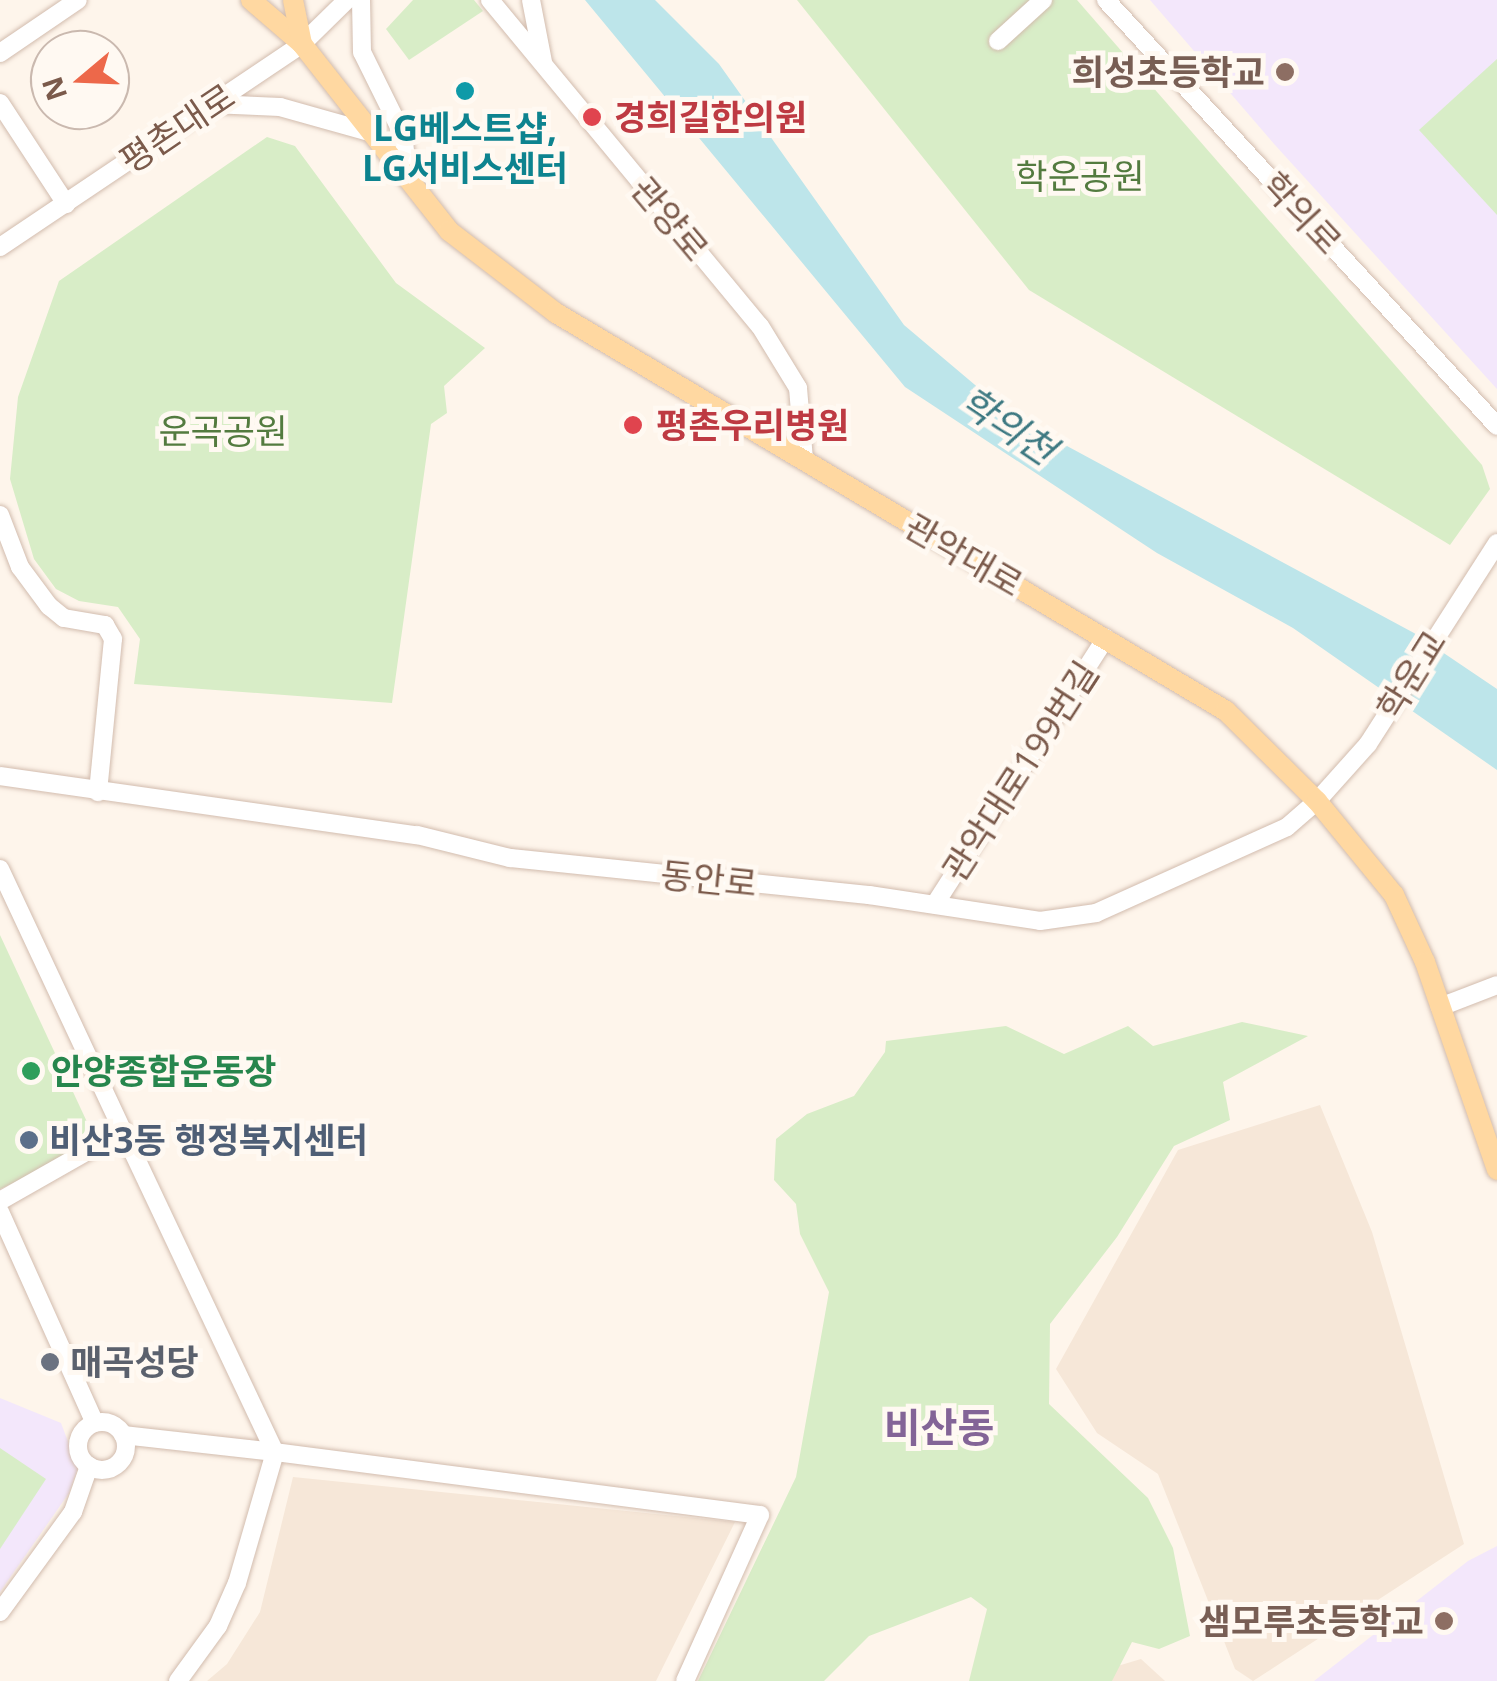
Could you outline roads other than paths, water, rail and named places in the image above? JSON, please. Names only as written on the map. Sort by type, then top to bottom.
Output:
[{"type":"main road","name":"관악대로","points":[[251,0],[302,44],[449,231],[556,313],[1226,712],[1316,802],[1394,896],[1440,1007],[1497,1170]]},
{"type":"main road","name":"관악대로","points":[[293,0],[302,44]]},
{"type":"street","name":"평촌대로","points":[[0,247],[302,44],[347,0]]},
{"type":"street","points":[[361,0],[362,52],[403,134],[409,182]]},
{"type":"street","name":"관양로","points":[[490,0],[760,326],[798,388],[804,459]]},
{"type":"street","points":[[531,0],[544,67]]},
{"type":"street","points":[[998,41],[1043,0]]},
{"type":"street","name":"학의로","points":[[1106,0],[1497,426]]},
{"type":"street","points":[[0,52],[75,1]]},
{"type":"street","points":[[0,103],[66,204]]},
{"type":"street","points":[[212,104],[280,107],[369,132]]},
{"type":"street","points":[[0,515],[20,567],[48,606],[64,618],[105,625],[113,639],[98,792]]},
{"type":"street","name":"학운교","points":[[1368,744],[1497,543]]},
{"type":"street","name":"관악대로199번길","points":[[934,904],[1106,638]]},
{"type":"street","name":"동안로","points":[[0,776],[417,835],[510,858],[934,904],[1040,922],[1096,913],[1287,827],[1316,802],[1368,744]]},
{"type":"street","points":[[0,869],[275,1452],[238,1584],[218,1626],[178,1681]]},
{"type":"street","points":[[1440,1007],[1497,985]]},
{"type":"street","points":[[0,1201],[123,1131]]},
{"type":"street","points":[[0,1212],[95,1423],[123,1435],[760,1515],[685,1681]]},
{"type":"street","points":[[0,1612],[73,1512],[89,1466],[80,1438],[95,1423]]},
{"type":"street","points":[[89,1466],[119,1464],[123,1435]]},
{"type":"water","name":"학의천","points":[[585,0],[655,0],[719,64],[904,325],[1013,417],[1414,633],[1497,689],[1497,770],[1293,628],[1157,553],[905,387]]},
{"type":"place","name":"희성초등학교","points":[[1285,72]]},
{"type":"place","name":"LG베스트샵, LG서비스센터","points":[[465,91]]},
{"type":"place","name":"경희길한의원","points":[[592,117]]},
{"type":"place","name":"평촌우리병원","points":[[633,425]]},
{"type":"place","name":"안양종합운동장","points":[[31,1071]]},
{"type":"place","name":"비산3동 행정복지센터","points":[[29,1140]]},
{"type":"place","name":"매곡성당","points":[[50,1362]]},
{"type":"place","name":"샘모루초등학교","points":[[1444,1621]]},
{"type":"district","name":"비산동","points":[[939,1427]]},
{"type":"park label","name":"학운공원","points":[[1080,176]]},
{"type":"park label","name":"운곡공원","points":[[223,431]]}]
